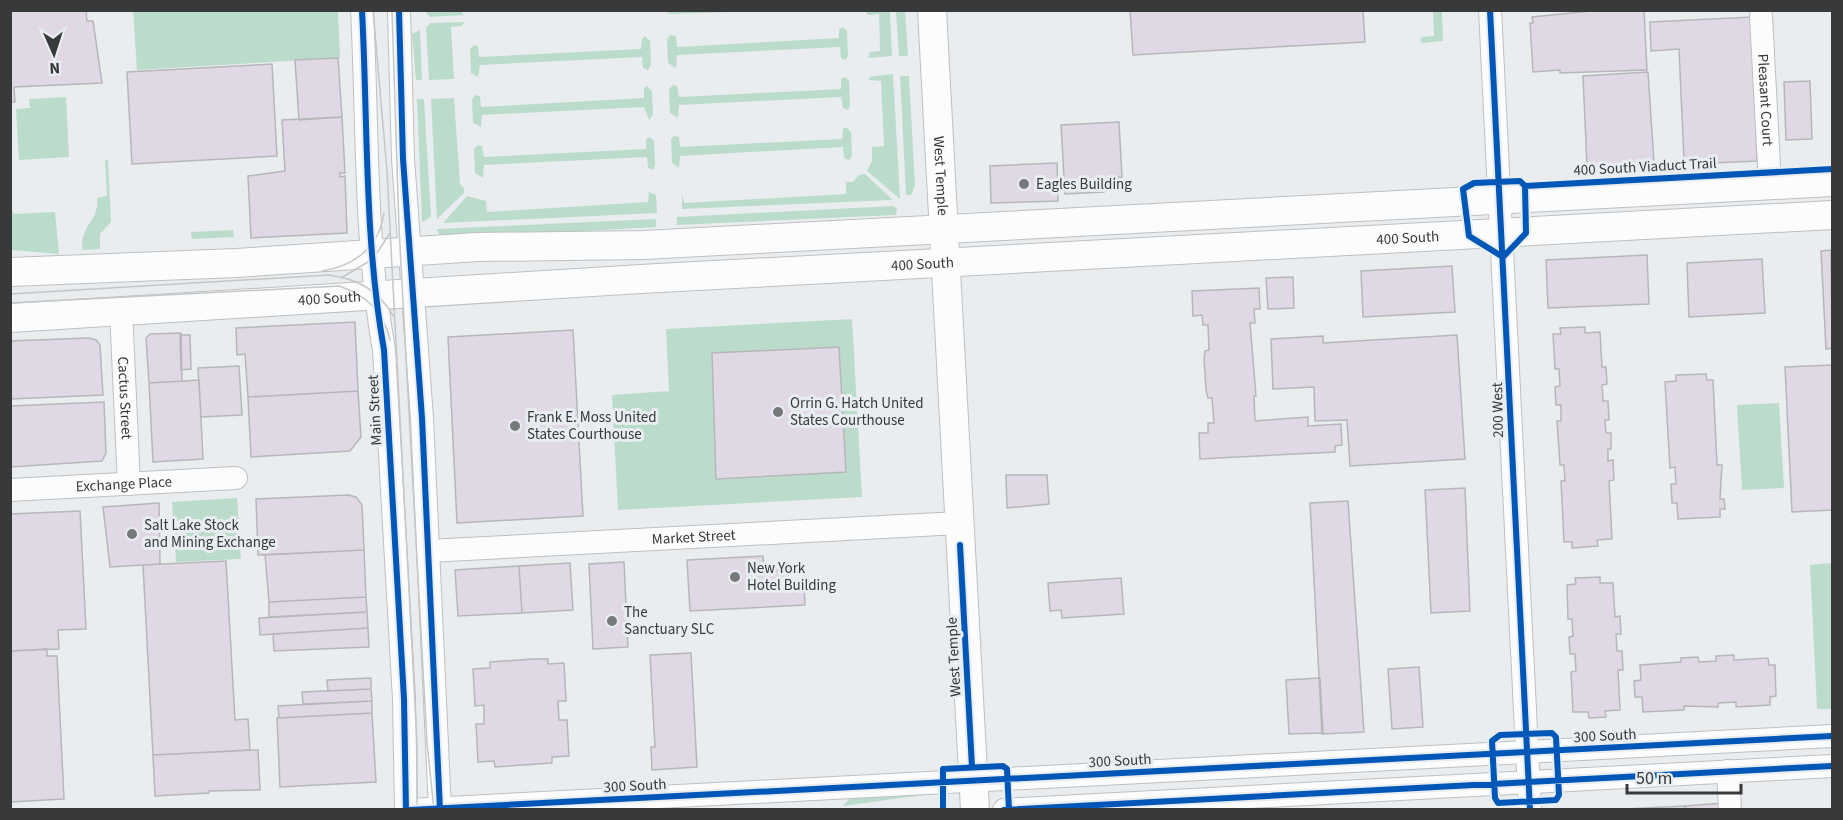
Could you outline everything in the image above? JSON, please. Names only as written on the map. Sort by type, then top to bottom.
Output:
[{"type":"main road","name":"West Temple","points":[[932,10],[975,810]]},
{"type":"main road","points":[[10,272],[84,271],[478,247],[644,244],[1833,182]]},
{"type":"main road","name":"400 South","points":[[10,318],[414,295],[652,278],[1833,215]]},
{"type":"street","name":"Main Street","points":[[362,10],[372,254],[384,350],[408,810]]},
{"type":"street","points":[[399,10],[403,159],[414,295],[440,809]]},
{"type":"street","name":"200 West","points":[[1490,10],[1530,810]]},
{"type":"street","name":"Pleasant Court","points":[[1761,16],[1770,185]]},
{"type":"street","name":"Cactus Street","points":[[121,311],[129,484]]},
{"type":"street","name":"Exchange Place","points":[[10,490],[236,478]]},
{"type":"street","name":"Market Street","points":[[428,552],[959,523]]},
{"type":"street","name":"300 South","points":[[408,810],[718,802],[973,781],[1833,736]]},
{"type":"street","points":[[1005,810],[1833,766]]},
{"type":"street","points":[[1728,771],[1730,810]]},
{"type":"green space","points":[[675,10],[764,11],[667,14]]},
{"type":"green space","points":[[133,11],[338,11],[340,58],[137,70]]},
{"type":"green space","points":[[425,11],[461,11],[464,15],[430,17]]},
{"type":"green space","points":[[865,11],[890,11],[892,56],[868,58],[870,52],[880,51],[879,14],[868,15]]},
{"type":"green space","points":[[896,11],[905,11],[908,56],[899,56]]},
{"type":"green space","points":[[1433,11],[1442,11],[1443,41],[1422,43],[1420,40],[1422,37],[1434,36]]},
{"type":"green space","points":[[464,22],[462,26],[451,27],[454,79],[429,80],[426,27],[431,23]]},
{"type":"green space","points":[[843,27],[847,31],[848,55],[846,60],[841,58],[840,47],[677,55],[676,68],[668,63],[667,39],[671,35],[676,36],[677,47],[839,38],[839,29]]},
{"type":"green space","points":[[420,30],[422,80],[416,80],[412,34]]},
{"type":"green space","points":[[645,36],[650,41],[651,65],[648,70],[643,68],[642,57],[480,65],[478,77],[471,73],[470,49],[474,45],[478,46],[479,57],[641,49],[642,39]]},
{"type":"green space","points":[[893,74],[900,199],[867,171],[872,161],[872,147],[884,146],[881,81],[869,80],[869,77]]},
{"type":"green space","points":[[900,76],[909,76],[915,186],[911,195],[906,195]]},
{"type":"green space","points":[[845,77],[849,81],[850,105],[848,110],[843,108],[841,97],[679,105],[678,118],[670,113],[669,89],[673,85],[677,86],[679,97],[841,89],[841,79]]},
{"type":"green space","points":[[647,86],[652,91],[653,115],[649,120],[644,107],[482,115],[481,127],[473,123],[472,99],[476,95],[480,96],[481,107],[644,98],[644,88]]},
{"type":"green space","points":[[66,97],[69,157],[19,160],[16,109],[30,108],[29,99]]},
{"type":"green space","points":[[454,98],[460,184],[464,188],[464,193],[437,219],[431,99]]},
{"type":"green space","points":[[417,99],[424,99],[431,217],[422,222]]},
{"type":"green space","points":[[846,127],[851,132],[852,156],[849,160],[844,158],[843,147],[680,156],[679,168],[672,163],[671,139],[674,136],[679,137],[680,147],[842,139],[843,129]]},
{"type":"green space","points":[[650,137],[654,141],[655,165],[653,170],[648,168],[647,157],[484,165],[483,178],[475,173],[474,149],[478,145],[482,146],[484,157],[646,149],[646,139]]},
{"type":"green space","points":[[105,160],[108,160],[111,222],[100,234],[100,249],[82,250],[84,234],[95,213],[97,198],[107,196]]},
{"type":"green space","points":[[865,174],[893,200],[682,209],[682,193],[684,203],[846,194],[846,182],[853,182],[859,175]]},
{"type":"green space","points":[[649,192],[656,195],[657,213],[443,223],[467,196],[486,201],[487,212],[648,202]]},
{"type":"green space","points":[[893,206],[897,209],[896,215],[677,225],[677,217]]},
{"type":"green space","points":[[11,209],[14,214],[55,212],[59,254],[11,250]]},
{"type":"green space","points":[[656,219],[656,227],[441,239],[437,229]]},
{"type":"green space","points":[[233,230],[234,237],[192,239],[191,232]]},
{"type":"green space","points":[[852,319],[862,497],[618,510],[612,395],[669,391],[666,329]]},
{"type":"green space","points":[[1779,403],[1784,488],[1742,490],[1737,405]]},
{"type":"green space","points":[[237,498],[241,559],[176,562],[172,502]]},
{"type":"green space","points":[[1832,563],[1832,709],[1817,709],[1810,565]]},
{"type":"green space","points":[[923,790],[924,795],[843,806],[854,794]]},
{"type":"building","points":[[10,10],[93,10],[86,11],[87,21],[93,21],[102,83],[14,87],[15,102],[10,102]]},
{"type":"building","points":[[1130,10],[1363,10],[1365,42],[1133,55]]},
{"type":"building","points":[[1601,10],[1644,10],[1647,70],[1533,72],[1530,23],[1533,23],[1532,17]]},
{"type":"building","points":[[1753,17],[1757,161],[1713,163],[1713,159],[1684,160],[1679,49],[1651,51],[1650,22]]},
{"type":"building","points":[[338,58],[342,117],[299,120],[295,60]]},
{"type":"building","points":[[272,64],[277,156],[132,164],[127,72]]},
{"type":"building","points":[[1648,72],[1654,163],[1587,166],[1583,76]]},
{"type":"building","points":[[1810,81],[1812,139],[1786,140],[1784,82]]},
{"type":"building","points":[[342,117],[345,173],[340,173],[340,177],[345,176],[347,233],[251,238],[248,176],[285,171],[282,120]]},
{"type":"building","points":[[1119,122],[1122,177],[1109,178],[1103,183],[1104,192],[1065,194],[1061,125]]},
{"type":"building","name":"Eagles Building","points":[[1057,163],[1058,201],[991,203],[990,166]]},
{"type":"building","points":[[1831,250],[1832,348],[1826,349],[1821,251]]},
{"type":"building","points":[[1647,255],[1649,304],[1548,308],[1546,260]]},
{"type":"building","points":[[1762,259],[1765,313],[1689,317],[1687,263]]},
{"type":"building","points":[[1452,266],[1455,312],[1363,317],[1361,271]]},
{"type":"building","points":[[1293,277],[1294,308],[1268,309],[1266,278]]},
{"type":"building","points":[[1259,288],[1260,309],[1254,309],[1255,323],[1250,323],[1256,396],[1254,396],[1255,421],[1308,417],[1308,426],[1341,424],[1342,445],[1335,446],[1335,452],[1200,459],[1199,433],[1208,433],[1208,423],[1214,423],[1212,398],[1208,398],[1206,390],[1204,359],[1205,351],[1209,350],[1208,325],[1203,325],[1202,315],[1193,316],[1192,291]]},
{"type":"building","points":[[355,322],[358,391],[248,397],[245,354],[237,355],[236,328]]},
{"type":"building","points":[[1585,327],[1585,333],[1600,332],[1602,367],[1606,367],[1607,384],[1602,385],[1603,401],[1608,401],[1609,420],[1605,420],[1606,433],[1611,433],[1608,461],[1613,460],[1614,480],[1609,481],[1612,539],[1597,540],[1598,546],[1572,548],[1572,542],[1564,542],[1561,481],[1565,481],[1564,465],[1560,465],[1557,421],[1561,421],[1561,405],[1556,405],[1555,387],[1560,386],[1559,369],[1555,369],[1553,334],[1561,334],[1560,328]]},
{"type":"building","name":"Frank E. Moss United States Courthouse","points":[[573,330],[583,516],[457,523],[448,337]]},
{"type":"building","points":[[181,333],[182,381],[149,383],[146,338],[150,334]]},
{"type":"building","points":[[180,335],[190,335],[191,369],[181,370]]},
{"type":"building","points":[[1457,335],[1465,459],[1350,466],[1347,420],[1315,421],[1314,387],[1273,389],[1271,339],[1323,336],[1323,343]]},
{"type":"building","points":[[89,338],[96,340],[100,345],[103,395],[11,399],[10,341]]},
{"type":"building","name":"Orrin G. Hatch United States Courthouse","points":[[839,347],[846,472],[716,479],[712,353]]},
{"type":"building","points":[[1832,365],[1832,510],[1792,512],[1785,367]]},
{"type":"building","points":[[239,366],[242,415],[201,417],[198,368]]},
{"type":"building","points":[[1706,374],[1707,380],[1713,380],[1717,465],[1722,465],[1720,499],[1724,499],[1725,509],[1720,509],[1720,517],[1678,519],[1677,503],[1672,503],[1671,484],[1676,484],[1675,467],[1670,468],[1665,382],[1676,381],[1676,375]]},
{"type":"building","points":[[199,380],[203,459],[153,462],[149,383]]},
{"type":"building","points":[[358,391],[361,437],[350,451],[251,457],[248,397]]},
{"type":"building","points":[[104,402],[106,453],[102,461],[10,467],[10,406]]},
{"type":"building","points":[[1006,475],[1047,475],[1049,504],[1007,508]]},
{"type":"building","points":[[1465,488],[1470,611],[1431,613],[1425,490]]},
{"type":"building","points":[[348,495],[356,497],[362,505],[364,550],[258,555],[256,499]]},
{"type":"building","points":[[1348,501],[1364,732],[1322,734],[1310,503]]},
{"type":"building","name":"Salt Lake Stock and Mining Exchange","points":[[159,503],[160,564],[110,567],[103,507]]},
{"type":"building","points":[[80,511],[86,629],[58,630],[59,649],[10,651],[10,514]]},
{"type":"building","points":[[364,550],[366,597],[269,602],[265,555]]},
{"type":"building","name":"New York Hotel Building","points":[[763,556],[764,568],[770,568],[771,571],[783,570],[784,585],[804,584],[805,605],[690,611],[687,560]]},
{"type":"building","points":[[226,561],[235,720],[248,719],[250,750],[153,755],[143,565]]},
{"type":"building","points":[[624,562],[628,647],[593,649],[589,564]]},
{"type":"building","points":[[570,563],[573,610],[522,613],[519,566]]},
{"type":"building","points":[[519,566],[522,613],[458,616],[455,570]]},
{"type":"building","points":[[1600,577],[1600,583],[1613,583],[1615,617],[1620,616],[1621,634],[1616,634],[1617,651],[1622,651],[1623,670],[1618,670],[1620,710],[1605,711],[1606,717],[1589,718],[1588,712],[1573,712],[1571,672],[1576,671],[1575,654],[1570,654],[1569,637],[1573,636],[1572,619],[1568,619],[1567,585],[1576,584],[1575,578]]},
{"type":"building","points":[[1121,578],[1124,614],[1062,618],[1061,610],[1050,611],[1048,583]]},
{"type":"building","points":[[366,597],[367,612],[269,617],[269,602]]},
{"type":"building","points":[[367,612],[368,628],[260,635],[259,618]]},
{"type":"building","points":[[368,628],[369,647],[274,651],[273,634]]},
{"type":"building","points":[[47,649],[47,656],[57,656],[64,799],[10,802],[10,651]]},
{"type":"building","points":[[691,653],[697,767],[652,770],[651,747],[655,747],[650,655]]},
{"type":"building","points":[[1734,655],[1734,660],[1768,658],[1769,665],[1775,665],[1776,696],[1770,697],[1770,705],[1736,707],[1736,702],[1718,703],[1718,707],[1684,706],[1684,710],[1643,712],[1642,697],[1635,697],[1634,681],[1641,680],[1640,665],[1681,662],[1681,658],[1698,657],[1699,662],[1716,661],[1716,656]]},
{"type":"building","points":[[548,659],[548,664],[564,663],[566,701],[558,701],[559,720],[567,720],[569,756],[552,757],[552,763],[495,767],[494,761],[478,762],[476,724],[484,724],[484,705],[475,706],[473,669],[490,668],[490,662]]},
{"type":"building","points":[[1419,667],[1423,727],[1392,729],[1388,669]]},
{"type":"building","points":[[371,678],[371,689],[328,691],[327,680]]},
{"type":"building","points":[[1320,678],[1323,733],[1289,734],[1286,680]]},
{"type":"building","points":[[371,689],[372,701],[303,704],[302,692]]},
{"type":"building","points":[[372,701],[372,713],[279,718],[278,706]]},
{"type":"building","points":[[372,713],[376,782],[280,787],[277,718]]},
{"type":"building","points":[[258,750],[260,790],[209,791],[209,793],[155,796],[153,755]]},
{"type":"building","points":[[1724,803],[1724,810],[1686,810],[1685,806]]},
{"type":"building","points":[[1685,806],[1686,810],[1625,810],[1625,809]]},
{"type":"tram line","points":[[373,10],[387,171],[417,743],[417,810]]},
{"type":"tram line","points":[[392,10],[399,228],[427,743],[434,810]]},
{"type":"tram line","points":[[322,271],[345,265],[364,253],[377,236],[384,213]]},
{"type":"tram line","points":[[341,278],[373,259],[390,233]]},
{"type":"tram line","points":[[10,294],[329,275],[359,283],[375,293],[394,317]]},
{"type":"tram line","points":[[10,303],[339,286],[358,294],[372,306],[383,321],[390,340]]},
{"type":"cycle path","points":[[362,10],[370,223],[384,350],[404,699],[406,810]]},
{"type":"cycle path","points":[[399,10],[403,159],[422,418],[440,810]]},
{"type":"cycle path","points":[[1490,10],[1530,810]]},
{"type":"cycle path","name":"400 South Viaduct Trail","points":[[1503,257],[1469,236],[1463,189],[1474,183],[1520,181],[1525,186],[1832,169]]},
{"type":"cycle path","points":[[1503,257],[1526,233],[1525,186]]},
{"type":"cycle path","points":[[960,545],[972,767]]},
{"type":"cycle path","points":[[1552,733],[1556,737],[1559,795],[1556,800],[1498,803],[1495,798],[1492,741],[1500,735],[1552,733]]},
{"type":"cycle path","points":[[409,810],[1832,736]]},
{"type":"cycle path","points":[[943,810],[943,769],[1003,766],[1007,769],[1009,810]]},
{"type":"cycle path","points":[[1004,810],[1832,766]]},
{"type":"place","name":"Eagles Building","points":[[1024,184]]},
{"type":"place","name":"Orrin G. Hatch United States Courthouse","points":[[778,412]]},
{"type":"place","name":"Frank E. Moss United States Courthouse","points":[[515,426]]},
{"type":"place","name":"Salt Lake Stock and Mining Exchange","points":[[132,534]]},
{"type":"place","name":"New York Hotel Building","points":[[735,577]]},
{"type":"place","name":"The Sanctuary SLC","points":[[612,621]]}]
